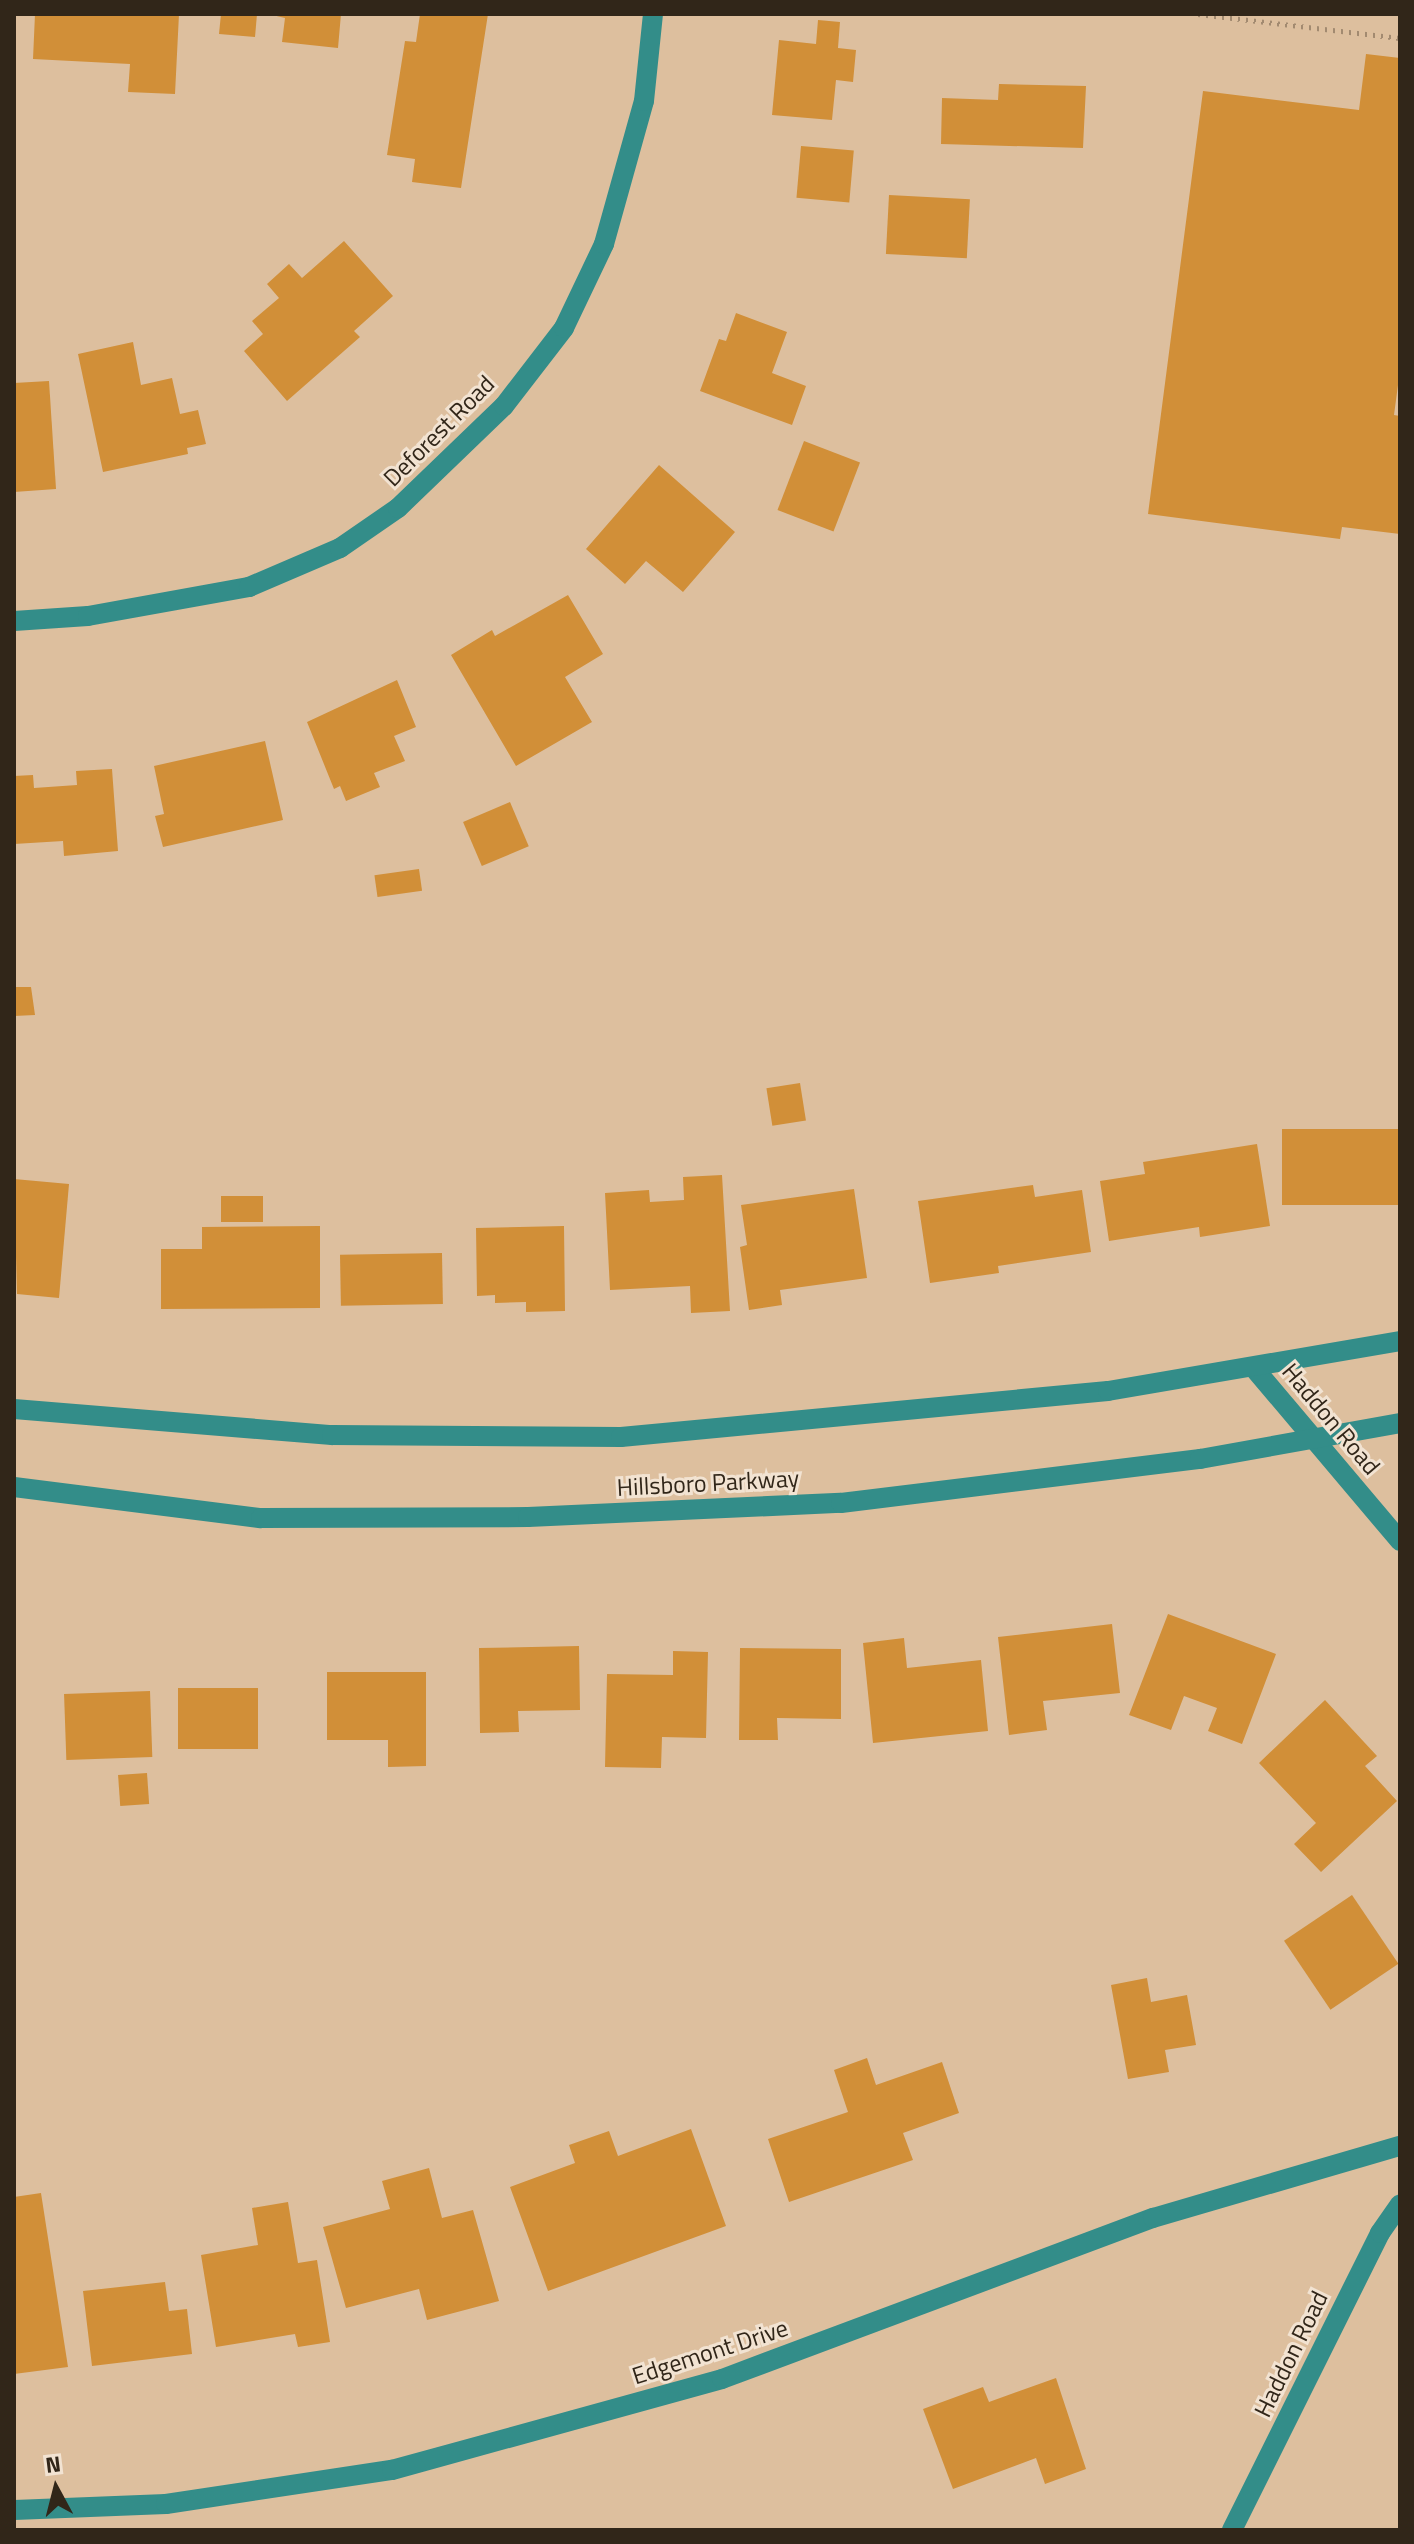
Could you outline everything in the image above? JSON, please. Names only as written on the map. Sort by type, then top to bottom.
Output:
[{"type":"street","name":"Deforest Road","points":[[14,621],[88,616],[249,587],[340,548],[398,508],[504,406],[564,328],[604,244],[644,101],[653,14]]},
{"type":"street","points":[[14,1409],[332,1435],[621,1437],[1108,1391],[1400,1341]]},
{"type":"street","name":"Haddon Road","points":[[1253,1367],[1400,1541]]},
{"type":"street","name":"Hillsboro Parkway","points":[[14,1487],[261,1518],[528,1517],[841,1503],[1200,1459],[1400,1423]]},
{"type":"street","name":"Edgemont Drive","points":[[14,2510],[166,2504],[392,2470],[722,2379],[1153,2218],[1400,2146]]},
{"type":"street","name":"Haddon Road","points":[[1232,2530],[1380,2233],[1400,2204]]},
{"type":"path","points":[[1198,14],[1400,38]]},
{"type":"building","points":[[35,14],[179,14],[175,94],[128,92],[130,64],[33,59]]},
{"type":"building","points":[[221,14],[257,14],[255,37],[219,34]]},
{"type":"building","points":[[268,14],[341,14],[338,48],[282,42],[285,18]]},
{"type":"building","points":[[420,14],[488,14],[461,188],[412,182],[415,159],[387,155],[405,41],[416,42]]},
{"type":"building","points":[[818,20],[840,22],[838,48],[856,50],[853,82],[836,80],[832,120],[772,115],[779,40],[816,44]]},
{"type":"building","points":[[1366,54],[1400,58],[1400,370],[1394,415],[1400,416],[1400,534],[1342,527],[1340,539],[1148,514],[1203,91],[1359,110]]},
{"type":"building","points":[[999,84],[1086,86],[1083,148],[941,144],[942,98],[998,100]]},
{"type":"building","points":[[801,146],[854,151],[849,202],[796,198]]},
{"type":"building","points":[[889,195],[970,199],[967,258],[886,254]]},
{"type":"building","points":[[344,241],[393,296],[354,331],[360,337],[287,401],[244,351],[263,334],[252,321],[279,298],[267,284],[289,264],[302,278]]},
{"type":"building","points":[[736,313],[787,332],[772,373],[806,386],[792,425],[700,391],[719,339],[726,341]]},
{"type":"building","points":[[133,342],[141,385],[172,378],[180,414],[198,410],[206,444],[187,448],[188,454],[103,472],[78,354]]},
{"type":"building","points":[[49,381],[56,489],[14,492],[14,383]]},
{"type":"building","points":[[804,441],[860,463],[833,532],[777,510]]},
{"type":"building","points":[[659,465],[735,532],[683,592],[646,561],[625,584],[586,549]]},
{"type":"building","points":[[568,595],[603,654],[565,677],[592,722],[516,766],[451,655],[492,630],[495,636]]},
{"type":"building","points":[[397,680],[416,727],[394,736],[405,761],[374,773],[380,787],[346,801],[340,786],[334,789],[307,722]]},
{"type":"building","points":[[265,741],[283,820],[163,847],[155,816],[164,814],[154,766]]},
{"type":"building","points":[[112,769],[118,851],[64,856],[63,841],[14,844],[14,776],[33,775],[34,788],[77,785],[76,771]]},
{"type":"building","points":[[510,802],[529,846],[482,866],[463,822]]},
{"type":"building","points":[[419,869],[422,891],[377,897],[374,875]]},
{"type":"building","points":[[14,987],[31,987],[35,1015],[14,1016]]},
{"type":"building","points":[[800,1083],[806,1121],[772,1126],[766,1088]]},
{"type":"building","points":[[1282,1129],[1400,1129],[1400,1205],[1282,1205]]},
{"type":"building","points":[[1257,1144],[1270,1226],[1200,1237],[1199,1227],[1109,1241],[1100,1181],[1145,1174],[1143,1162]]},
{"type":"building","points":[[722,1175],[730,1311],[691,1313],[690,1286],[610,1290],[605,1193],[649,1190],[650,1202],[684,1200],[683,1177]]},
{"type":"building","points":[[14,1179],[69,1184],[59,1298],[17,1294]]},
{"type":"building","points":[[1033,1185],[1035,1197],[1082,1190],[1091,1252],[998,1266],[999,1273],[930,1283],[918,1201]]},
{"type":"building","points":[[854,1189],[867,1278],[780,1290],[782,1305],[749,1310],[740,1247],[747,1245],[741,1205]]},
{"type":"building","points":[[221,1196],[263,1196],[263,1222],[221,1222]]},
{"type":"building","points":[[320,1226],[320,1308],[161,1309],[161,1249],[202,1249],[202,1227]]},
{"type":"building","points":[[564,1226],[565,1311],[526,1312],[526,1302],[495,1303],[495,1295],[477,1296],[476,1228]]},
{"type":"building","points":[[442,1253],[443,1304],[341,1306],[340,1255]]},
{"type":"building","points":[[1168,1614],[1276,1654],[1242,1744],[1208,1731],[1217,1708],[1184,1696],[1171,1730],[1129,1715]]},
{"type":"building","points":[[1112,1624],[1120,1693],[1043,1701],[1047,1730],[1009,1735],[998,1637]]},
{"type":"building","points":[[904,1638],[907,1668],[981,1660],[988,1731],[873,1743],[863,1643]]},
{"type":"building","points":[[579,1646],[580,1710],[518,1711],[519,1732],[480,1733],[479,1648]]},
{"type":"building","points":[[740,1648],[841,1649],[841,1719],[777,1718],[778,1740],[739,1740]]},
{"type":"building","points":[[673,1651],[708,1652],[706,1738],[662,1737],[661,1768],[605,1767],[607,1674],[673,1675]]},
{"type":"building","points":[[327,1672],[426,1672],[426,1766],[388,1767],[388,1740],[327,1740]]},
{"type":"building","points":[[178,1688],[258,1688],[258,1749],[178,1749]]},
{"type":"building","points":[[150,1691],[152,1757],[66,1760],[64,1694]]},
{"type":"building","points":[[1325,1700],[1377,1756],[1365,1766],[1397,1801],[1321,1872],[1294,1844],[1316,1823],[1259,1763]]},
{"type":"building","points":[[147,1773],[149,1804],[120,1806],[118,1775]]},
{"type":"building","points":[[1352,1895],[1398,1964],[1330,2010],[1284,1941]]},
{"type":"building","points":[[1147,1978],[1151,2002],[1187,1995],[1196,2045],[1165,2050],[1169,2072],[1128,2079],[1111,1985]]},
{"type":"building","points":[[867,2058],[876,2085],[942,2062],[959,2113],[903,2133],[913,2160],[789,2202],[768,2139],[848,2112],[834,2070]]},
{"type":"building","points":[[691,2129],[726,2226],[548,2291],[510,2187],[575,2163],[569,2145],[609,2131],[618,2156]]},
{"type":"building","points":[[429,2168],[442,2218],[473,2210],[499,2301],[427,2320],[419,2289],[346,2308],[323,2227],[390,2209],[382,2181]]},
{"type":"building","points":[[41,2193],[68,2367],[14,2374],[14,2197]]},
{"type":"building","points":[[288,2202],[298,2263],[317,2260],[330,2342],[298,2347],[295,2334],[216,2347],[201,2255],[258,2245],[252,2208]]},
{"type":"building","points":[[165,2282],[169,2311],[187,2309],[192,2354],[92,2366],[83,2291]]},
{"type":"building","points":[[1056,2378],[1086,2469],[1045,2484],[1036,2458],[953,2489],[923,2409],[983,2387],[989,2402]]}]
